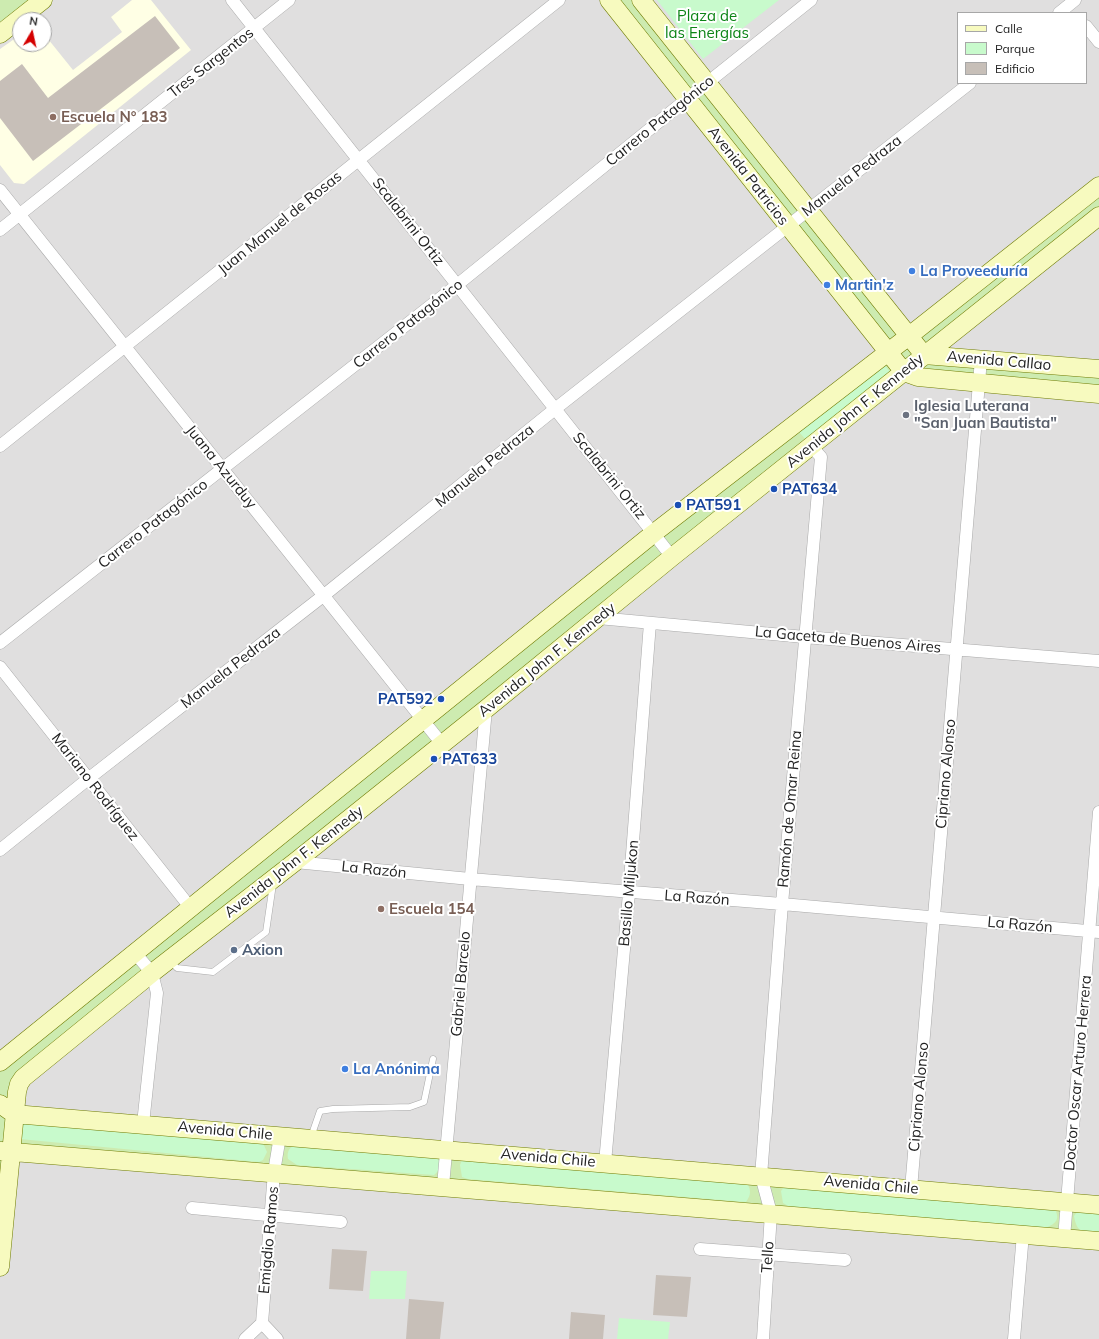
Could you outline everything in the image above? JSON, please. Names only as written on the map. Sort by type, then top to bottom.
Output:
[{"type":"main road","points":[[0,34],[43,0]]},
{"type":"main road","name":"Avenida Patricios","points":[[609,0],[888,352]]},
{"type":"main road","name":"Avenida Patricios","points":[[641,0],[909,336]]},
{"type":"main road","name":"Avenida John F. Kennedy","points":[[0,1062],[654,533],[909,336],[1099,186]]},
{"type":"main road","name":"Avenida John F. Kennedy","points":[[0,1267],[8,1145],[7,1109],[23,1078],[152,972],[295,862],[486,710],[672,557],[1099,216]]},
{"type":"main road","points":[[909,336],[924,355]]},
{"type":"main road","points":[[888,352],[904,372]]},
{"type":"main road","name":"Avenida Callao","points":[[924,355],[1099,369]]},
{"type":"main road","name":"Avenida Callao","points":[[904,372],[918,377],[1099,394]]},
{"type":"main road","name":"Avenida Chile","points":[[7,1109],[143,1124],[1099,1205]]},
{"type":"main road","points":[[8,1145],[274,1172],[1099,1241]]},
{"type":"street","name":"Scalabrini Ortiz","points":[[232,0],[672,557]]},
{"type":"street","name":"Tres Sargentos","points":[[0,230],[289,0]]},
{"type":"street","name":"Juan Manuel de Rosas","points":[[0,446],[559,0]]},
{"type":"street","name":"Carrero Patagónico","points":[[0,643],[457,286],[687,99],[812,0]]},
{"type":"street","points":[[1060,12],[1071,4]]},
{"type":"street","points":[[1087,27],[1099,42]]},
{"type":"street","name":"Manuela Pedraza","points":[[0,850],[88,779],[324,596],[555,409],[969,84]]},
{"type":"street","name":"Juana Azurduy","points":[[0,190],[442,744]]},
{"type":"street","name":"Cipriano Alonso","points":[[911,1189],[981,359]]},
{"type":"street","name":"Ramón de Omar Reina","points":[[761,1176],[782,904],[821,457],[811,446]]},
{"type":"street","name":"La Gaceta de Buenos Aires","points":[[598,618],[805,637],[1099,661]]},
{"type":"street","name":"Basillo Miljukon","points":[[605,1163],[629,893],[650,623]]},
{"type":"street","name":"Mariano Rodríguez","points":[[0,667],[190,907]]},
{"type":"street","name":"Gabriel Barcelo","points":[[443,1186],[486,710]]},
{"type":"street","name":"Doctor Oscar Arturo Herrera","points":[[1064,1238],[1094,932],[1099,812]]},
{"type":"street","name":"La Razón","points":[[295,862],[629,893],[782,904],[1094,932]]},
{"type":"street","points":[[135,953],[152,972],[157,993],[143,1124]]},
{"type":"street","name":"Emigdio Ramos","points":[[262,1323],[274,1172],[280,1136]]},
{"type":"street","name":"Tello","points":[[761,1176],[771,1213],[763,1339]]},
{"type":"street","points":[[192,1208],[341,1222]]},
{"type":"street","points":[[1014,1339],[1023,1234]]},
{"type":"street","points":[[700,1249],[845,1260]]},
{"type":"street","points":[[245,1339],[262,1323],[278,1339]]},
{"type":"lane","points":[[168,960],[177,968],[213,972],[266,932],[274,878]]},
{"type":"lane","points":[[311,1138],[320,1111],[333,1109],[410,1107],[424,1102],[433,1059]]},
{"type":"shaded area","points":[[0,0],[1099,0],[1099,1339],[0,1339]]},
{"type":"shaded area","name":"Escuela N° 183","points":[[132,0],[151,0],[191,50],[24,184],[14,183],[0,165],[0,49],[12,41],[12,52],[52,52],[52,44],[73,70],[122,32],[111,17]]},
{"type":"green space","points":[[0,0],[43,0],[28,12],[12,12],[12,25],[0,34]]},
{"type":"green space","points":[[609,0],[641,0],[909,335],[1099,186],[1099,216],[925,355],[1099,369],[1099,394],[911,375],[23,1078],[14,1113],[1099,1205],[1099,1241],[12,1151],[0,1267],[0,1062],[888,352]]},
{"type":"green space","name":"Plaza de las Energías","points":[[657,0],[779,0],[703,59]]},
{"type":"green space","points":[[884,365],[892,374],[807,441],[799,432]]},
{"type":"green space","points":[[20,1118],[263,1143],[267,1152],[263,1160],[259,1162],[20,1139]]},
{"type":"green space","points":[[294,1145],[437,1157],[440,1167],[434,1175],[297,1165],[288,1159],[288,1151]]},
{"type":"green space","points":[[462,1160],[745,1181],[749,1186],[750,1194],[746,1202],[468,1179],[462,1177],[460,1165]]},
{"type":"green space","points":[[785,1186],[1054,1208],[1057,1218],[1055,1223],[1045,1228],[790,1207],[783,1203],[781,1191]]},
{"type":"green space","points":[[1099,1210],[1099,1232],[1079,1229],[1075,1222],[1074,1216],[1077,1212]]},
{"type":"green space","points":[[371,1271],[407,1271],[405,1299],[369,1299]]},
{"type":"green space","points":[[619,1318],[670,1322],[668,1339],[617,1339]]},
{"type":"building","points":[[155,16],[180,48],[33,161],[0,118],[0,81],[22,64],[48,98]]},
{"type":"building","points":[[332,1249],[367,1251],[363,1291],[329,1289]]},
{"type":"building","points":[[656,1275],[691,1277],[687,1317],[653,1315]]},
{"type":"building","points":[[409,1299],[444,1302],[440,1339],[406,1339]]},
{"type":"building","points":[[571,1312],[605,1315],[603,1339],[569,1339]]},
{"type":"place","name":"Escuela N° 183","points":[[53,117]]},
{"type":"place","name":"La Proveeduría","points":[[912,271]]},
{"type":"place","name":"Martin'z","points":[[827,285]]},
{"type":"place","name":"Iglesia Luterana \"San Juan Bautista\"","points":[[906,415]]},
{"type":"place","name":"PAT634","points":[[774,489]]},
{"type":"place","name":"PAT591","points":[[678,505]]},
{"type":"place","name":"PAT592","points":[[441,699]]},
{"type":"place","name":"PAT633","points":[[434,759]]},
{"type":"place","name":"Escuela 154","points":[[381,909]]},
{"type":"place","name":"Axion","points":[[234,950]]},
{"type":"place","name":"La Anónima","points":[[345,1069]]}]
